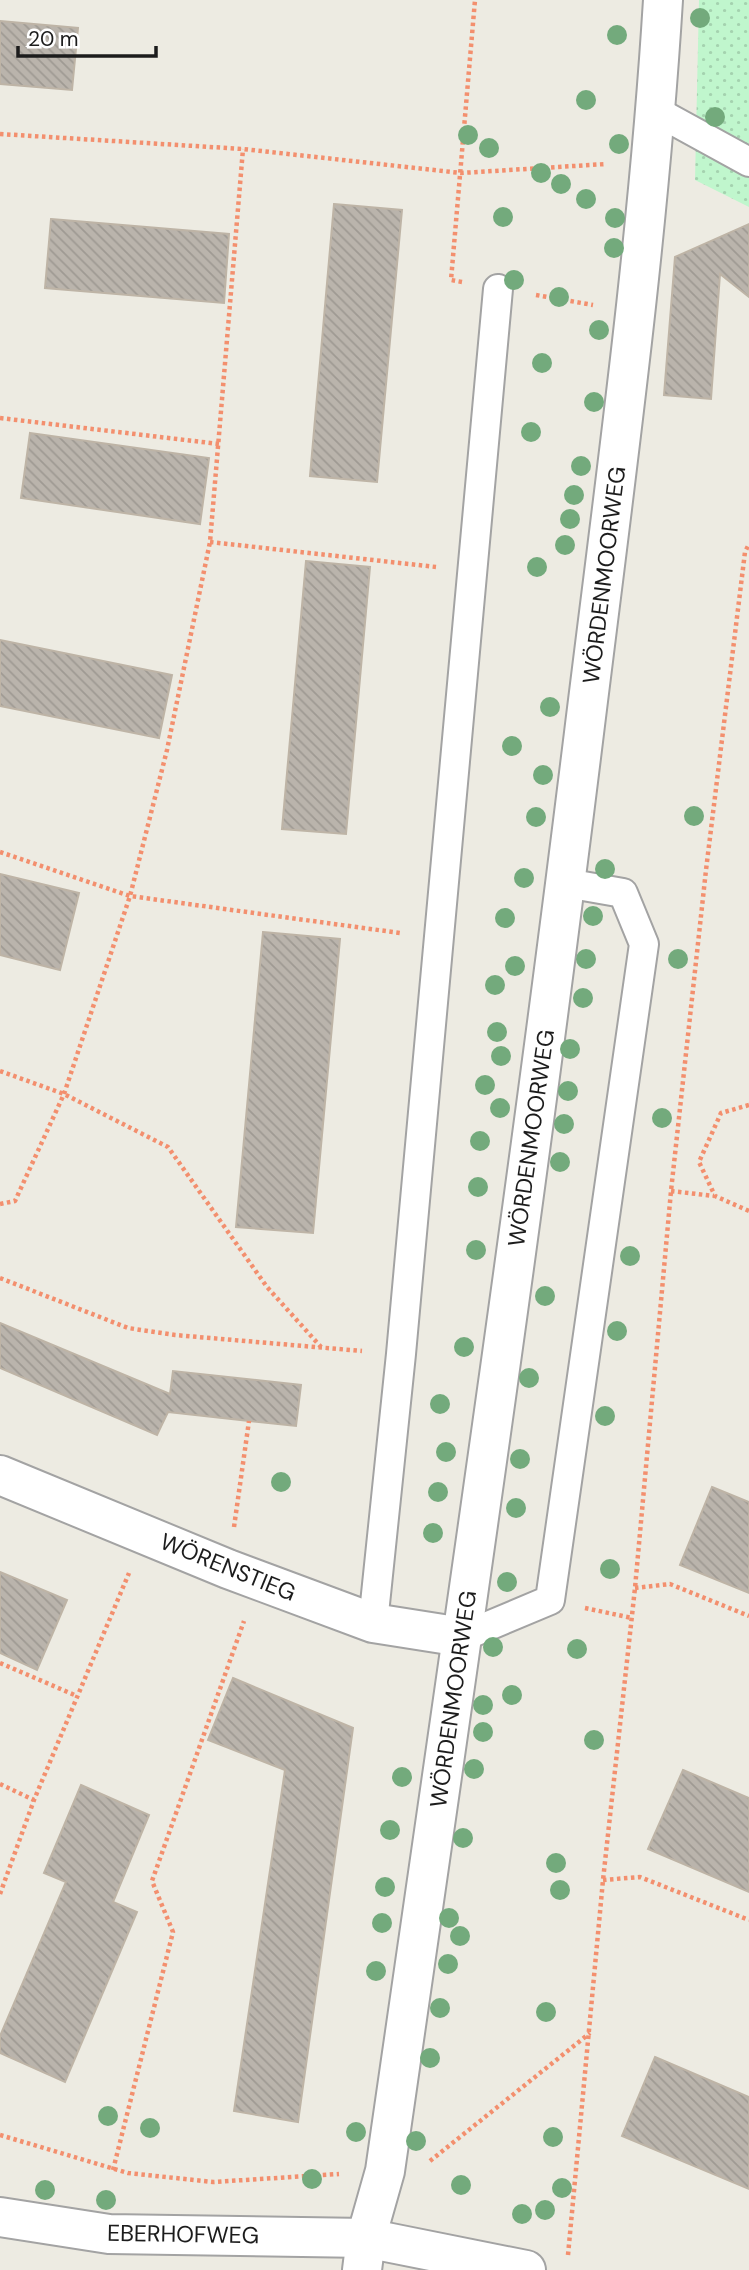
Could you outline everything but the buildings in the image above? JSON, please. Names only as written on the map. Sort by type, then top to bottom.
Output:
[{"type":"street","name":"WÖRDENMOORWEG","points":[[364,2254],[385,2171],[566,883],[636,313],[652,161],[663,0]]},
{"type":"street","name":"WÖRENSTIEG","points":[[0,1475],[243,1575],[373,1623],[462,1637]]},
{"type":"street","name":"EBERHOFWEG","points":[[0,2217],[109,2234],[526,2270]]},
{"type":"lane","points":[[656,111],[749,162]]},
{"type":"lane","points":[[373,1623],[401,1354],[498,289]]},
{"type":"lane","points":[[462,1637],[550,1600],[644,944],[623,893],[566,883]]},
{"type":"path","points":[[475,0],[451,280],[636,313]]},
{"type":"path","points":[[0,134],[243,149],[461,173],[652,161]]},
{"type":"path","points":[[0,1204],[15,1201],[65,1094],[130,896],[167,750],[210,542],[243,149]]},
{"type":"path","points":[[0,418],[219,444]]},
{"type":"path","points":[[210,542],[471,571]]},
{"type":"path","points":[[568,2257],[603,1880],[635,1588],[671,1191],[706,870],[749,544]]},
{"type":"path","points":[[0,852],[130,896],[439,939]]},
{"type":"path","points":[[0,1071],[65,1094],[168,1147],[267,1287],[320,1347]]},
{"type":"path","points":[[715,1196],[699,1162],[721,1113],[749,1105]]},
{"type":"path","points":[[671,1191],[715,1196],[749,1211]]},
{"type":"path","points":[[0,1279],[128,1328],[176,1335],[401,1354]]},
{"type":"path","points":[[113,2171],[173,1931],[152,1881],[243,1575],[249,1421]]},
{"type":"path","points":[[0,1894],[34,1800],[146,1534]]},
{"type":"path","points":[[635,1588],[670,1584],[749,1616]]},
{"type":"path","points":[[550,1600],[632,1618]]},
{"type":"path","points":[[0,1663],[77,1696]]},
{"type":"path","points":[[0,1784],[34,1800]]},
{"type":"path","points":[[603,1880],[640,1877],[749,1920]]},
{"type":"path","points":[[0,2135],[113,2171],[214,2182],[424,2166],[590,2032]]},
{"type":"green space","points":[[699,0],[749,0],[749,207],[695,180]]}]
